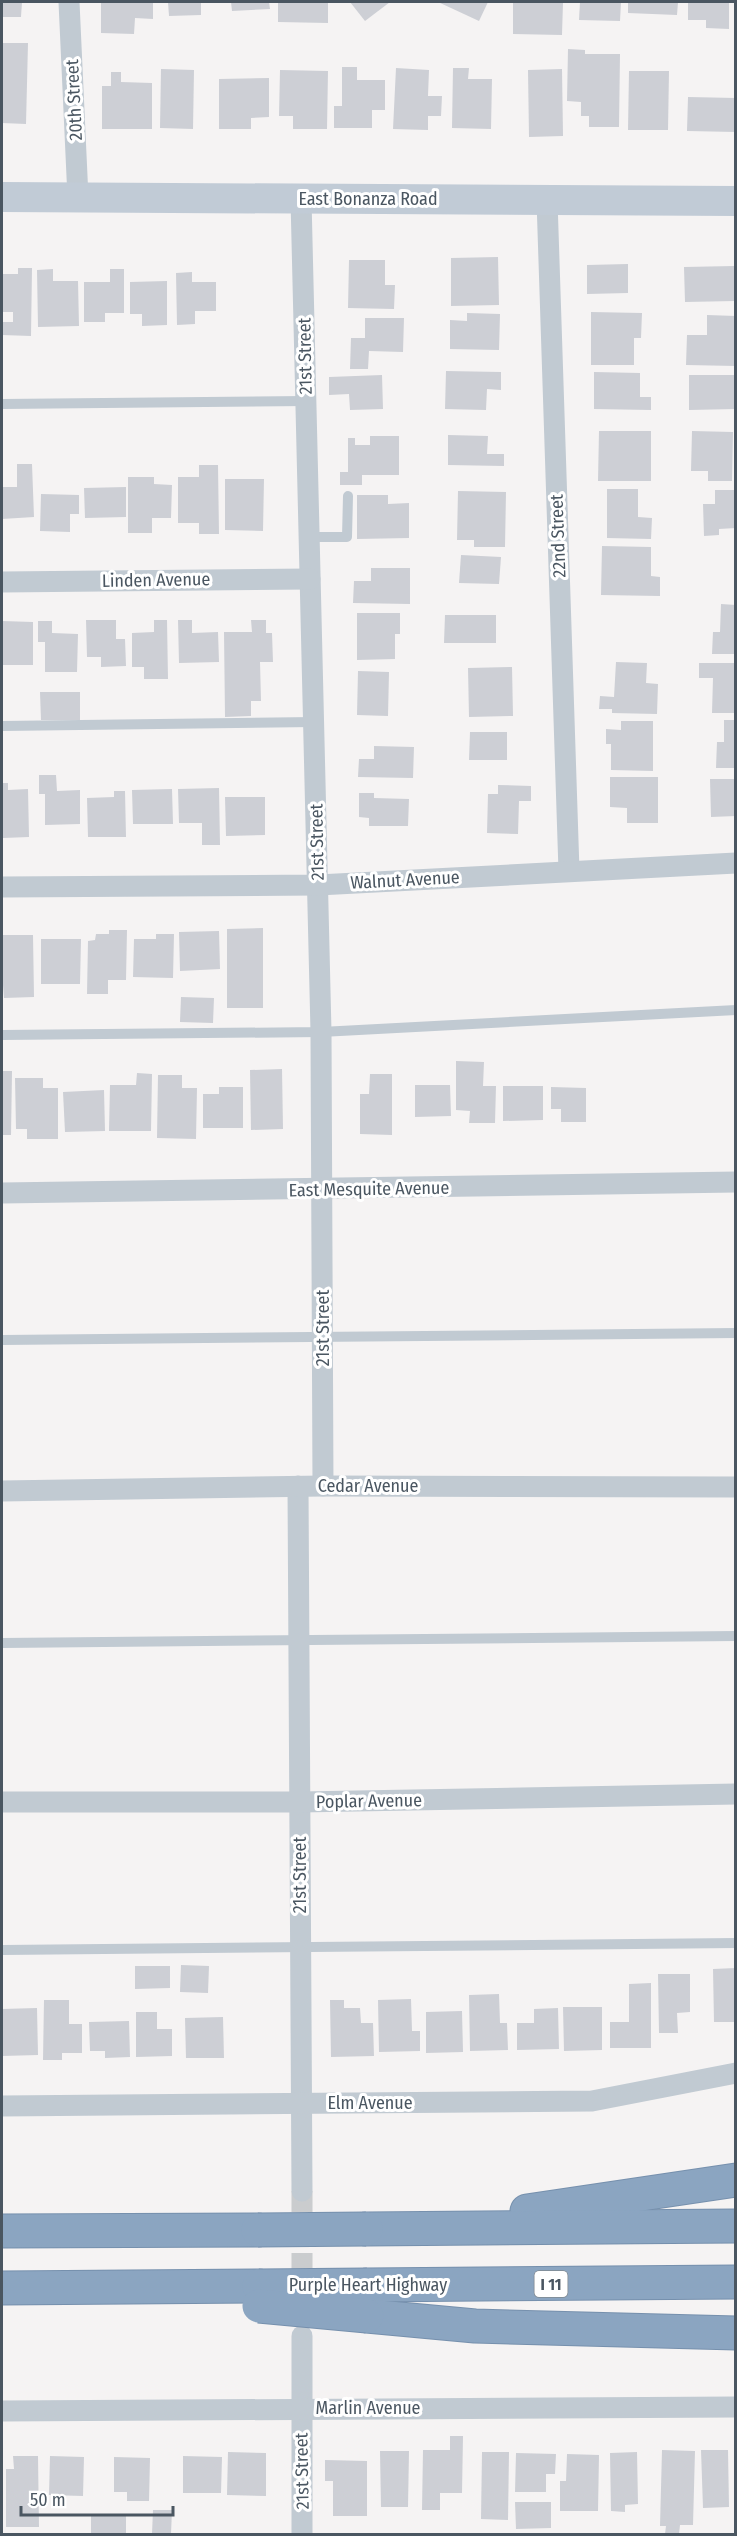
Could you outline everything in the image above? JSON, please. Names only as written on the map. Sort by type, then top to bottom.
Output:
[{"type":"highway","points":[[419,2229],[735,2180]]},
{"type":"highway","points":[[2,2231],[735,2226]]},
{"type":"highway","name":"Purple Heart Highway","points":[[2,2288],[69,2288],[367,2301],[735,2282]]},
{"type":"highway","points":[[367,2301],[475,2326],[735,2333]]},
{"type":"main road","name":"East Bonanza Road","points":[[2,197],[735,201]]},
{"type":"street","name":"20th Street","points":[[69,2],[78,198]]},
{"type":"street","name":"21st Street","points":[[302,199],[321,1032],[323,1485]]},
{"type":"street","name":"22nd Street","points":[[548,200],[569,871]]},
{"type":"street","name":"Linden Avenue","points":[[2,582],[310,579]]},
{"type":"street","name":"Walnut Avenue","points":[[2,887],[318,885],[735,863]]},
{"type":"street","name":"East Mesquite Avenue","points":[[2,1193],[323,1190],[735,1182]]},
{"type":"street","name":"Cedar Avenue","points":[[2,1491],[323,1485],[735,1487]]},
{"type":"street","name":"21st Street","points":[[298,1486],[302,2191]]},
{"type":"street","name":"Poplar Avenue","points":[[2,1802],[300,1802],[735,1794]]},
{"type":"street","name":"Elm Avenue","points":[[2,2106],[592,2101],[735,2073]]},
{"type":"street","name":"21st Street","points":[[302,2336],[302,2535]]},
{"type":"street","name":"Marlin Avenue","points":[[2,2411],[735,2407]]},
{"type":"lane","points":[[2,404],[306,401]]},
{"type":"lane","points":[[309,537],[347,537],[348,496]]},
{"type":"lane","points":[[2,726],[314,722]]},
{"type":"lane","points":[[2,1035],[321,1032],[735,1010]]},
{"type":"lane","points":[[2,1340],[322,1335],[735,1333]]},
{"type":"lane","points":[[2,1642],[735,1636]]},
{"type":"lane","points":[[2,1950],[735,1943]]},
{"type":"building","points":[[2,2],[22,2],[21,17],[2,17]]},
{"type":"building","points":[[101,2],[153,2],[153,19],[135,18],[134,34],[101,33]]},
{"type":"building","points":[[168,2],[201,2],[201,15],[169,16]]},
{"type":"building","points":[[231,2],[269,2],[270,9],[232,11]]},
{"type":"building","points":[[278,2],[328,2],[328,23],[278,22]]},
{"type":"building","points":[[350,2],[390,2],[365,21]]},
{"type":"building","points":[[438,2],[488,2],[479,21]]},
{"type":"building","points":[[513,2],[563,2],[562,35],[513,34]]},
{"type":"building","points":[[580,2],[621,2],[620,21],[579,20]]},
{"type":"building","points":[[628,2],[678,2],[677,15],[628,13]]},
{"type":"building","points":[[688,2],[729,2],[729,29],[706,28],[706,20],[688,20]]},
{"type":"building","points":[[2,43],[28,43],[26,124],[2,123]]},
{"type":"building","points":[[568,49],[585,50],[585,54],[620,54],[619,127],[589,127],[589,116],[581,116],[581,102],[567,101]]},
{"type":"building","points":[[342,67],[357,67],[357,80],[385,80],[385,110],[372,110],[372,128],[334,128],[334,106],[342,106]]},
{"type":"building","points":[[396,68],[429,70],[428,96],[442,96],[441,116],[428,116],[428,130],[393,129]]},
{"type":"building","points":[[453,68],[469,68],[468,79],[492,79],[491,129],[452,128]]},
{"type":"building","points":[[161,69],[194,70],[193,129],[160,128]]},
{"type":"building","points":[[562,69],[563,136],[529,137],[528,70]]},
{"type":"building","points":[[280,70],[328,71],[327,129],[293,129],[293,116],[279,116]]},
{"type":"building","points":[[629,71],[669,71],[668,130],[628,130]]},
{"type":"building","points":[[111,72],[121,72],[121,82],[152,83],[152,129],[102,129],[102,86],[111,86]]},
{"type":"building","points":[[269,78],[269,117],[251,118],[251,129],[219,129],[219,79]]},
{"type":"building","points":[[688,97],[736,98],[736,132],[687,131]]},
{"type":"building","points":[[498,257],[499,305],[451,306],[451,258]]},
{"type":"building","points":[[349,260],[385,260],[385,285],[395,285],[394,309],[348,308]]},
{"type":"building","points":[[628,264],[628,293],[587,294],[587,265]]},
{"type":"building","points":[[734,266],[735,301],[685,302],[684,267]]},
{"type":"building","points":[[18,268],[32,268],[31,336],[2,335],[2,322],[13,322],[13,312],[2,312],[2,274],[18,274]]},
{"type":"building","points":[[53,269],[53,281],[78,281],[79,326],[38,327],[37,270]]},
{"type":"building","points":[[110,269],[124,269],[124,313],[105,313],[105,322],[84,322],[84,282],[110,282]]},
{"type":"building","points":[[192,272],[192,282],[216,282],[216,311],[195,311],[195,324],[177,325],[176,273]]},
{"type":"building","points":[[167,281],[167,325],[142,326],[142,314],[130,314],[130,282]]},
{"type":"building","points":[[591,312],[642,313],[641,338],[634,338],[634,365],[591,365]]},
{"type":"building","points":[[467,313],[500,314],[499,350],[450,349],[450,320],[467,321]]},
{"type":"building","points":[[707,315],[736,316],[736,366],[686,365],[687,335],[707,335]]},
{"type":"building","points":[[365,318],[404,318],[403,352],[369,351],[368,369],[350,369],[351,338],[365,338]]},
{"type":"building","points":[[446,371],[501,372],[501,390],[487,389],[486,410],[445,409]]},
{"type":"building","points":[[594,372],[640,373],[640,397],[651,397],[651,410],[594,409]]},
{"type":"building","points":[[382,375],[383,409],[350,410],[349,394],[329,395],[329,377]]},
{"type":"building","points":[[689,375],[736,375],[736,409],[689,410]]},
{"type":"building","points":[[599,431],[651,431],[651,481],[598,481]]},
{"type":"building","points":[[692,431],[733,432],[732,481],[708,481],[708,471],[691,471]]},
{"type":"building","points":[[448,435],[488,436],[487,454],[504,454],[504,466],[448,465]]},
{"type":"building","points":[[370,436],[399,436],[399,475],[362,475],[362,485],[340,485],[340,472],[348,472],[348,438],[355,438],[355,445],[370,445]]},
{"type":"building","points":[[17,464],[32,464],[34,517],[2,519],[2,487],[17,487]]},
{"type":"building","points":[[199,465],[218,465],[219,534],[199,534],[199,523],[178,523],[178,477],[199,477]]},
{"type":"building","points":[[128,477],[154,477],[154,484],[172,485],[171,518],[152,518],[152,533],[128,533]]},
{"type":"building","points":[[225,479],[264,479],[263,531],[225,530]]},
{"type":"building","points":[[126,487],[126,517],[85,518],[84,488]]},
{"type":"building","points":[[607,489],[638,489],[638,517],[652,518],[651,539],[607,538]]},
{"type":"building","points":[[715,490],[736,490],[736,528],[719,529],[719,535],[704,536],[703,504],[715,504]]},
{"type":"building","points":[[458,491],[506,492],[505,547],[474,547],[474,540],[457,540]]},
{"type":"building","points":[[41,494],[79,495],[79,514],[70,514],[70,532],[40,531]]},
{"type":"building","points":[[357,495],[388,495],[388,504],[409,503],[409,538],[357,539]]},
{"type":"building","points":[[602,546],[651,547],[651,576],[660,577],[660,596],[601,595]]},
{"type":"building","points":[[461,555],[501,557],[499,584],[459,583]]},
{"type":"building","points":[[371,568],[410,568],[410,604],[353,603],[354,581],[371,581]]},
{"type":"building","points":[[721,604],[736,605],[736,654],[712,654],[713,632],[720,632]]},
{"type":"building","points":[[357,613],[400,613],[400,634],[395,634],[395,659],[357,660]]},
{"type":"building","points":[[445,615],[496,615],[496,643],[444,643]]},
{"type":"building","points":[[86,620],[116,620],[116,639],[125,639],[126,666],[101,667],[101,657],[87,657]]},
{"type":"building","points":[[154,620],[167,620],[168,679],[144,679],[144,667],[132,667],[132,633],[154,632]]},
{"type":"building","points":[[178,620],[192,620],[192,633],[218,632],[219,662],[179,663]]},
{"type":"building","points":[[251,620],[266,620],[266,633],[272,633],[273,662],[260,662],[261,701],[251,701],[251,716],[225,717],[224,632],[252,632]]},
{"type":"building","points":[[2,621],[33,622],[33,665],[2,665]]},
{"type":"building","points":[[38,621],[52,621],[52,633],[78,634],[77,672],[45,672],[45,642],[38,642]]},
{"type":"building","points":[[616,662],[647,663],[646,683],[658,684],[657,714],[612,713],[612,709],[599,709],[600,696],[614,697]]},
{"type":"building","points":[[699,663],[736,663],[736,713],[712,713],[713,678],[699,678]]},
{"type":"building","points":[[512,667],[513,716],[469,717],[468,668]]},
{"type":"building","points":[[358,671],[389,672],[388,716],[357,715]]},
{"type":"building","points":[[40,692],[80,692],[80,720],[41,720]]},
{"type":"building","points":[[724,720],[736,720],[736,768],[716,768],[717,742],[724,742]]},
{"type":"building","points":[[621,721],[653,721],[653,771],[611,770],[611,744],[606,744],[606,729],[621,730]]},
{"type":"building","points":[[470,732],[507,732],[507,760],[469,760]]},
{"type":"building","points":[[374,746],[414,747],[413,778],[358,777],[359,759],[374,759]]},
{"type":"building","points":[[39,775],[56,775],[57,791],[80,790],[80,824],[45,825],[45,794],[39,794]]},
{"type":"building","points":[[610,777],[658,777],[658,823],[627,823],[627,808],[610,807]]},
{"type":"building","points":[[710,779],[736,779],[736,816],[711,817]]},
{"type":"building","points":[[2,783],[8,783],[8,790],[28,789],[29,837],[3,838]]},
{"type":"building","points":[[498,785],[531,786],[531,801],[519,801],[518,834],[487,833],[488,794],[498,794]]},
{"type":"building","points":[[219,788],[220,845],[202,845],[202,823],[179,823],[178,789]]},
{"type":"building","points":[[172,789],[173,824],[133,824],[132,790]]},
{"type":"building","points":[[114,791],[125,791],[126,837],[88,837],[87,798],[114,797]]},
{"type":"building","points":[[359,793],[374,793],[374,798],[409,799],[408,826],[369,826],[369,818],[359,817]]},
{"type":"building","points":[[225,797],[265,797],[265,835],[226,836]]},
{"type":"building","points":[[263,928],[263,1008],[227,1008],[227,929]]},
{"type":"building","points":[[109,930],[127,930],[126,980],[108,980],[108,994],[87,994],[88,941],[95,940],[96,934],[109,934]]},
{"type":"building","points":[[219,931],[220,969],[180,971],[179,932]]},
{"type":"building","points":[[156,934],[174,934],[173,978],[133,977],[134,939],[156,939]]},
{"type":"building","points":[[2,935],[33,935],[34,997],[4,998]]},
{"type":"building","points":[[41,939],[81,939],[80,984],[41,984]]},
{"type":"building","points":[[181,997],[214,998],[213,1023],[180,1022]]},
{"type":"building","points":[[456,1061],[484,1062],[483,1086],[496,1086],[495,1123],[469,1123],[470,1111],[456,1110]]},
{"type":"building","points":[[282,1069],[283,1129],[251,1130],[250,1070]]},
{"type":"building","points":[[2,1071],[12,1071],[11,1135],[2,1135]]},
{"type":"building","points":[[137,1073],[152,1074],[151,1131],[109,1131],[110,1085],[136,1085]]},
{"type":"building","points":[[370,1074],[392,1074],[392,1135],[360,1134],[360,1094],[369,1094]]},
{"type":"building","points":[[158,1075],[182,1075],[182,1088],[197,1088],[196,1139],[157,1138]]},
{"type":"building","points":[[15,1078],[43,1078],[43,1088],[58,1088],[58,1139],[27,1139],[27,1129],[16,1129]]},
{"type":"building","points":[[415,1085],[450,1085],[451,1116],[415,1117]]},
{"type":"building","points":[[503,1086],[543,1086],[543,1120],[503,1121]]},
{"type":"building","points":[[219,1087],[243,1087],[243,1128],[203,1128],[203,1094],[219,1094]]},
{"type":"building","points":[[551,1087],[586,1088],[586,1122],[561,1122],[561,1109],[551,1109]]},
{"type":"building","points":[[104,1090],[105,1131],[65,1132],[63,1092]]},
{"type":"building","points":[[181,1965],[209,1966],[208,1993],[180,1992]]},
{"type":"building","points":[[135,1966],[170,1966],[170,1988],[135,1989]]},
{"type":"building","points":[[736,1968],[734,2022],[714,2022],[713,1969]]},
{"type":"building","points":[[658,1974],[690,1974],[690,2012],[677,2013],[678,2033],[659,2033]]},
{"type":"building","points":[[651,1983],[651,2048],[610,2048],[610,2022],[629,2022],[629,1984]]},
{"type":"building","points":[[499,1994],[500,2023],[507,2023],[508,2050],[470,2051],[469,1995]]},
{"type":"building","points":[[411,1999],[412,2031],[420,2031],[420,2051],[379,2052],[378,2000]]},
{"type":"building","points":[[44,2000],[69,2000],[69,2024],[82,2024],[82,2053],[62,2053],[62,2060],[43,2060]]},
{"type":"building","points":[[330,2000],[344,2000],[344,2008],[360,2008],[361,2023],[373,2023],[374,2056],[331,2057]]},
{"type":"building","points":[[563,2007],[602,2007],[602,2050],[564,2051]]},
{"type":"building","points":[[37,2008],[38,2055],[2,2056],[2,2009]]},
{"type":"building","points":[[558,2008],[559,2049],[517,2050],[517,2023],[534,2023],[534,2009]]},
{"type":"building","points":[[462,2011],[463,2052],[426,2053],[426,2012]]},
{"type":"building","points":[[136,2012],[157,2012],[157,2029],[172,2029],[172,2056],[136,2057]]},
{"type":"building","points":[[223,2017],[224,2058],[186,2058],[185,2018]]},
{"type":"building","points":[[129,2021],[130,2057],[105,2058],[105,2051],[90,2051],[89,2022]]},
{"type":"building","points":[[450,2436],[463,2436],[462,2493],[440,2493],[440,2510],[422,2510],[423,2450],[450,2450]]},
{"type":"building","points":[[662,2450],[695,2451],[693,2525],[680,2525],[679,2534],[665,2534],[666,2526],[660,2526]]},
{"type":"building","points":[[701,2450],[728,2450],[729,2507],[703,2508]]},
{"type":"building","points":[[380,2451],[409,2451],[408,2507],[381,2507]]},
{"type":"building","points":[[228,2452],[266,2453],[266,2496],[227,2495]]},
{"type":"building","points":[[482,2452],[509,2452],[508,2520],[481,2519]]},
{"type":"building","points":[[637,2452],[638,2504],[625,2505],[625,2512],[611,2511],[610,2453]]},
{"type":"building","points":[[516,2453],[556,2454],[555,2474],[546,2474],[546,2492],[515,2492]]},
{"type":"building","points":[[567,2454],[599,2455],[598,2511],[560,2511],[560,2481],[566,2481]]},
{"type":"building","points":[[13,2456],[38,2456],[39,2527],[6,2527],[6,2469],[14,2469]]},
{"type":"building","points":[[50,2456],[84,2457],[83,2496],[49,2495]]},
{"type":"building","points":[[183,2456],[222,2457],[221,2493],[183,2493]]},
{"type":"building","points":[[114,2457],[150,2458],[149,2501],[127,2501],[127,2492],[114,2492]]},
{"type":"building","points":[[325,2460],[367,2461],[367,2516],[333,2516],[333,2481],[325,2481]]},
{"type":"building","points":[[515,2502],[551,2502],[551,2528],[516,2529]]},
{"type":"building","points":[[153,2510],[172,2510],[171,2534],[152,2534]]},
{"type":"building","points":[[91,2515],[126,2515],[126,2534],[91,2534]]},
{"type":"tunnel","points":[[302,2191],[302,2296]]}]
